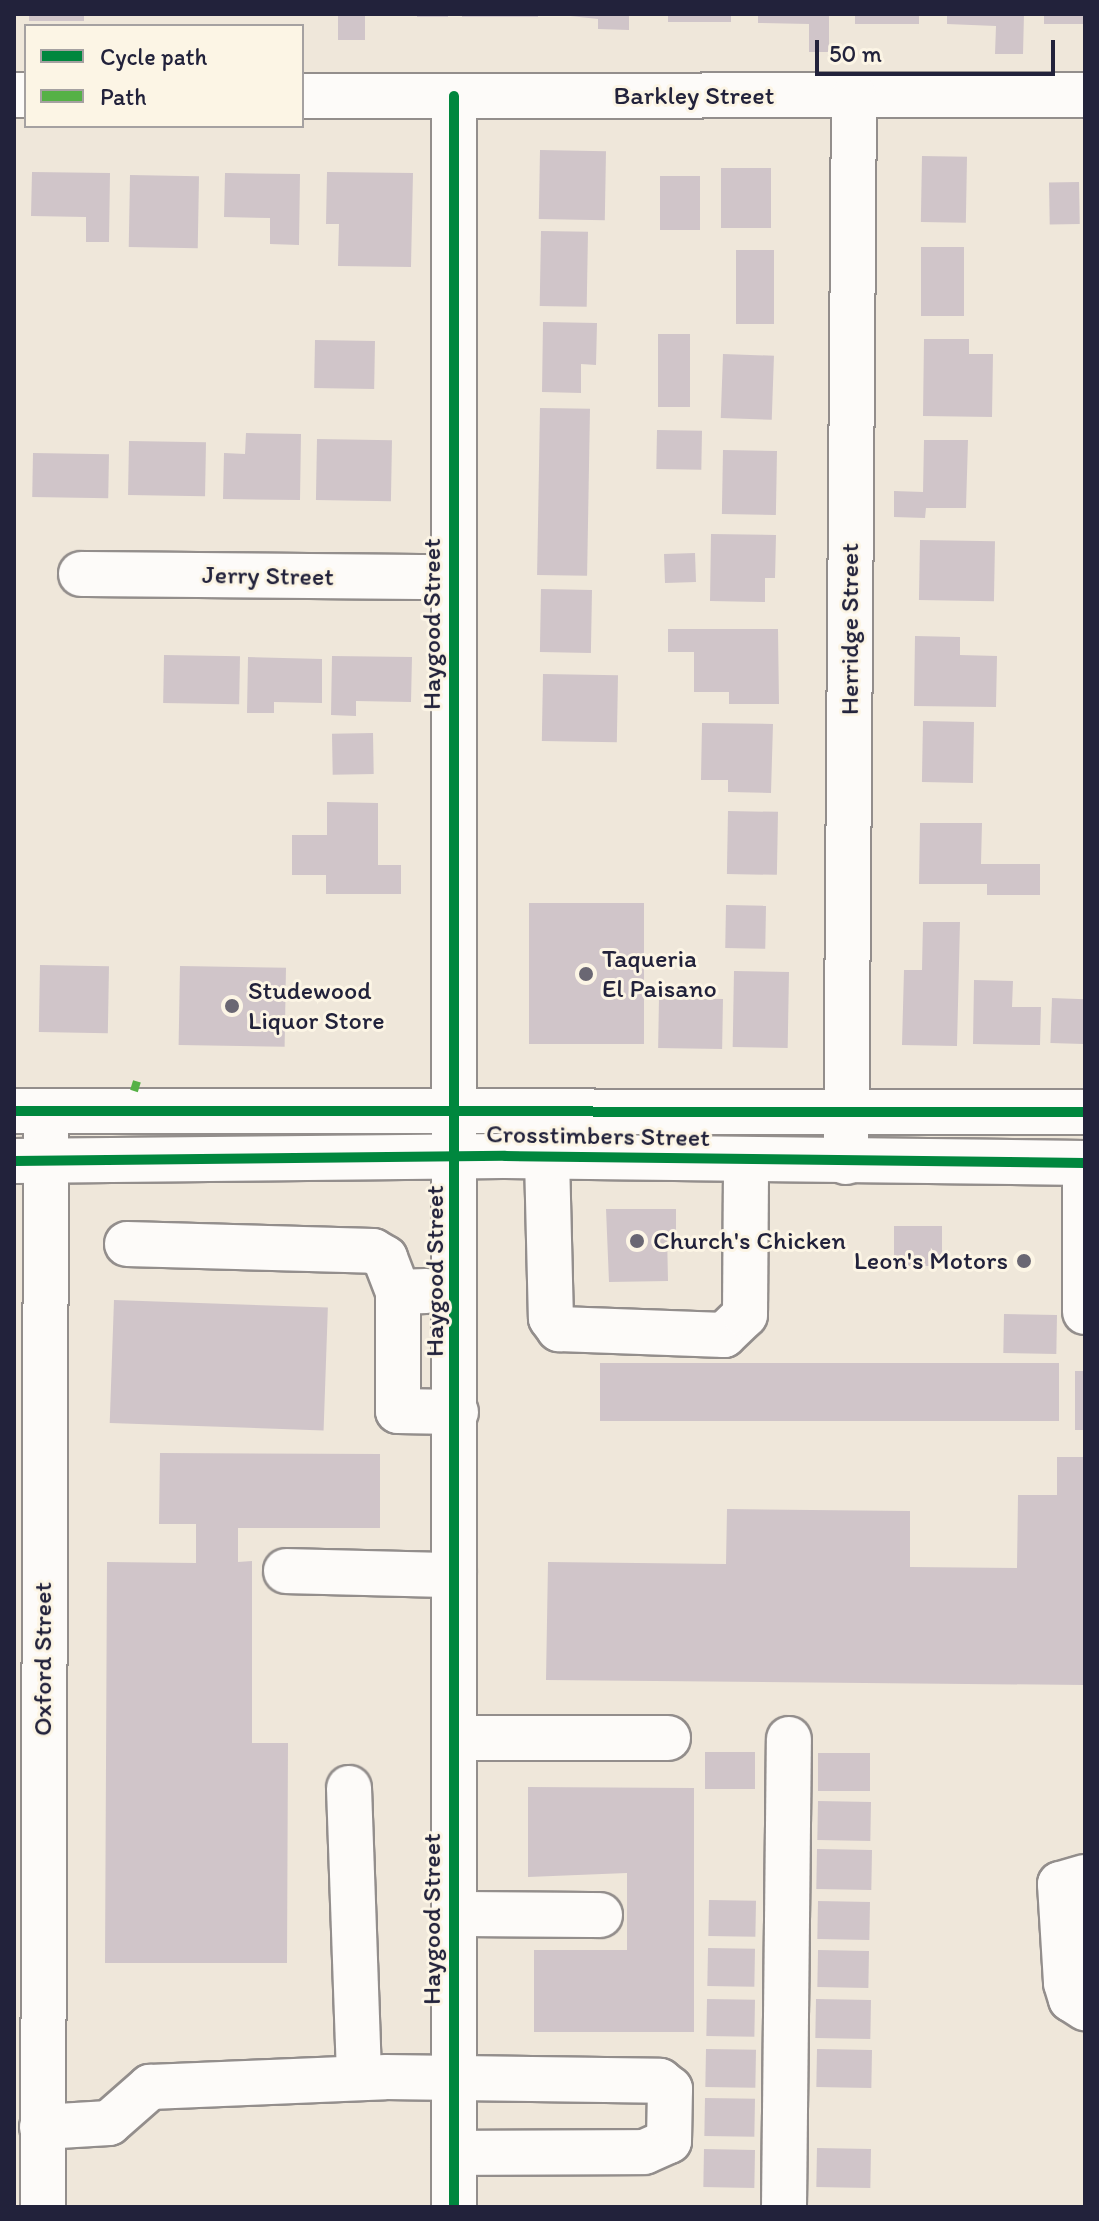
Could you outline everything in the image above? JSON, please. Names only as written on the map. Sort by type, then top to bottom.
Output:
[{"type":"street","name":"Barkley Street","points":[[304,96],[1085,95]]},
{"type":"street","name":"Haygood Street","points":[[454,96],[457,1109],[454,2207]]},
{"type":"street","name":"Herridge Street","points":[[846,1162],[854,96]]},
{"type":"street","name":"Jerry Street","points":[[81,574],[454,577]]},
{"type":"street","name":"Crosstimbers Street","points":[[30,1111],[457,1109],[846,1116],[1085,1112]]},
{"type":"street","name":"Oxford Street","points":[[30,1111],[29,1237],[43,2207]]},
{"type":"street","name":"Crosstimbers Street","points":[[29,1161],[457,1157],[1085,1163]]},
{"type":"street","points":[[547,1158],[551,1318],[559,1329],[724,1335],[745,1315],[746,1160]]},
{"type":"street","points":[[1085,1169],[1085,1312]]},
{"type":"street","points":[[127,1244],[373,1251],[385,1258],[398,1292],[398,1411],[456,1412]]},
{"type":"street","points":[[398,1292],[457,1291]]},
{"type":"street","points":[[286,1571],[454,1575]]},
{"type":"street","points":[[454,1738],[668,1738]]},
{"type":"street","points":[[784,2207],[789,1739]]},
{"type":"street","points":[[349,1788],[359,2078]]},
{"type":"street","points":[[1085,1877],[1060,1884],[1066,1983],[1071,1999],[1085,2008]]},
{"type":"street","points":[[454,1914],[600,1915]]},
{"type":"street","points":[[42,2127],[109,2123],[150,2087],[359,2078],[454,2082],[660,2081],[670,2089],[669,2141],[644,2152],[454,2153]]},
{"type":"building","points":[[29,14],[84,14],[84,21],[29,21]]},
{"type":"building","points":[[338,14],[365,14],[365,40],[338,40]]},
{"type":"building","points":[[417,14],[448,14],[448,17],[417,17]]},
{"type":"building","points":[[462,14],[538,14],[538,17],[462,17]]},
{"type":"building","points":[[552,14],[629,14],[629,30],[598,29],[598,19]]},
{"type":"building","points":[[668,14],[731,14],[731,22],[668,22]]},
{"type":"building","points":[[758,14],[829,14],[829,52],[809,52],[809,24],[758,23]]},
{"type":"building","points":[[855,14],[919,14],[919,24],[855,24]]},
{"type":"building","points":[[947,14],[1024,14],[1023,54],[995,54],[996,26],[947,24]]},
{"type":"building","points":[[1044,14],[1085,14],[1085,24],[1044,24]]},
{"type":"building","points":[[540,150],[606,151],[605,220],[539,219]]},
{"type":"building","points":[[922,156],[967,157],[966,223],[921,222]]},
{"type":"building","points":[[721,168],[771,168],[771,228],[721,228]]},
{"type":"building","points":[[32,172],[110,173],[109,242],[86,242],[86,217],[31,216]]},
{"type":"building","points":[[327,172],[413,173],[411,267],[338,266],[339,224],[326,224]]},
{"type":"building","points":[[225,173],[300,174],[299,245],[270,244],[270,218],[224,217]]},
{"type":"building","points":[[130,175],[199,176],[198,248],[129,247]]},
{"type":"building","points":[[660,176],[700,176],[700,230],[660,230]]},
{"type":"building","points":[[1079,182],[1080,224],[1050,225],[1049,183]]},
{"type":"building","points":[[541,231],[588,232],[587,307],[540,306]]},
{"type":"building","points":[[921,247],[964,247],[964,316],[921,316]]},
{"type":"building","points":[[736,250],[774,250],[774,324],[736,324]]},
{"type":"building","points":[[543,322],[597,323],[596,365],[581,364],[581,393],[542,392]]},
{"type":"building","points":[[658,334],[690,334],[690,407],[658,407]]},
{"type":"building","points":[[924,339],[969,339],[969,354],[993,354],[992,417],[923,416]]},
{"type":"building","points":[[315,340],[375,341],[374,389],[314,388]]},
{"type":"building","points":[[723,354],[774,356],[772,420],[721,418]]},
{"type":"building","points":[[540,408],[590,409],[587,576],[537,575]]},
{"type":"building","points":[[657,430],[702,431],[701,470],[656,469]]},
{"type":"building","points":[[246,433],[301,434],[300,500],[223,499],[224,453],[245,454]]},
{"type":"building","points":[[317,439],[392,440],[391,501],[316,500]]},
{"type":"building","points":[[924,440],[968,440],[966,508],[926,508],[925,518],[894,517],[894,491],[923,492]]},
{"type":"building","points":[[129,441],[206,442],[205,496],[128,495]]},
{"type":"building","points":[[723,450],[777,451],[776,515],[722,514]]},
{"type":"building","points":[[33,453],[109,454],[108,498],[32,497]]},
{"type":"building","points":[[711,534],[776,535],[775,578],[765,578],[765,602],[710,601]]},
{"type":"building","points":[[920,540],[995,541],[994,601],[919,600]]},
{"type":"building","points":[[695,553],[696,582],[665,583],[664,554]]},
{"type":"building","points":[[541,589],[592,590],[591,653],[540,652]]},
{"type":"building","points":[[668,629],[778,629],[779,704],[729,704],[729,692],[694,692],[694,652],[668,652]]},
{"type":"building","points":[[915,636],[960,637],[960,655],[997,656],[996,707],[914,706]]},
{"type":"building","points":[[164,655],[240,656],[239,704],[163,703]]},
{"type":"building","points":[[332,656],[412,657],[411,702],[356,701],[356,716],[331,715]]},
{"type":"building","points":[[248,657],[322,659],[322,703],[274,702],[274,713],[247,713]]},
{"type":"building","points":[[543,674],[618,675],[617,742],[542,741]]},
{"type":"building","points":[[923,721],[974,722],[973,783],[922,782]]},
{"type":"building","points":[[702,723],[773,724],[771,793],[728,792],[728,780],[701,780]]},
{"type":"building","points":[[373,733],[374,774],[333,775],[332,734]]},
{"type":"building","points":[[327,802],[378,803],[378,865],[401,865],[401,894],[326,894],[326,875],[292,875],[292,835],[327,835]]},
{"type":"building","points":[[728,811],[778,812],[777,875],[727,874]]},
{"type":"building","points":[[920,823],[982,823],[981,864],[1040,864],[1040,895],[987,895],[987,884],[919,884]]},
{"type":"building","name":"Taqueria El Paisano","points":[[529,903],[644,903],[644,1044],[529,1044]]},
{"type":"building","points":[[726,905],[766,906],[765,949],[725,948]]},
{"type":"building","points":[[923,922],[960,922],[957,1046],[902,1045],[904,970],[922,970]]},
{"type":"building","points":[[40,965],[109,966],[108,1033],[39,1032]]},
{"type":"building","name":"Studewood Liquor Store","points":[[180,966],[286,968],[285,1047],[179,1045]]},
{"type":"building","points":[[734,971],[789,972],[788,1048],[733,1047]]},
{"type":"building","points":[[974,980],[1013,981],[1012,1007],[1041,1007],[1040,1045],[973,1044]]},
{"type":"building","points":[[659,998],[723,999],[722,1049],[658,1048]]},
{"type":"building","points":[[1052,998],[1085,999],[1083,1044],[1050,1043]]},
{"type":"building","name":"Church's Chicken","points":[[606,1209],[676,1209],[676,1233],[667,1233],[668,1281],[609,1282]]},
{"type":"building","points":[[894,1226],[942,1226],[942,1266],[894,1266]]},
{"type":"building","points":[[114,1300],[328,1307],[324,1430],[110,1423]]},
{"type":"building","points":[[1004,1314],[1057,1315],[1056,1354],[1003,1353]]},
{"type":"building","points":[[600,1363],[1059,1363],[1059,1421],[600,1421]]},
{"type":"building","points":[[1075,1371],[1085,1371],[1085,1430],[1075,1430]]},
{"type":"building","points":[[160,1453],[380,1454],[380,1528],[238,1528],[238,1562],[252,1561],[252,1743],[288,1743],[287,1963],[105,1963],[107,1562],[196,1563],[196,1524],[159,1524]]},
{"type":"building","points":[[1057,1457],[1085,1457],[1085,1685],[546,1680],[548,1562],[726,1564],[727,1509],[910,1511],[910,1567],[1017,1568],[1018,1495],[1057,1495]]},
{"type":"building","points":[[705,1752],[755,1752],[755,1789],[705,1789]]},
{"type":"building","points":[[818,1753],[870,1753],[870,1791],[818,1791]]},
{"type":"building","points":[[528,1787],[694,1788],[694,2032],[534,2032],[534,1950],[627,1950],[627,1873],[528,1877]]},
{"type":"building","points":[[818,1801],[871,1802],[870,1841],[817,1840]]},
{"type":"building","points":[[817,1849],[872,1850],[871,1890],[816,1889]]},
{"type":"building","points":[[709,1900],[756,1901],[755,1937],[708,1936]]},
{"type":"building","points":[[818,1901],[870,1902],[869,1940],[817,1939]]},
{"type":"building","points":[[708,1948],[755,1949],[754,1987],[707,1986]]},
{"type":"building","points":[[818,1950],[869,1951],[868,1988],[817,1987]]},
{"type":"building","points":[[707,1999],[755,2000],[754,2037],[706,2036]]},
{"type":"building","points":[[816,1999],[871,2000],[870,2039],[815,2038]]},
{"type":"building","points":[[706,2049],[756,2050],[755,2088],[705,2087]]},
{"type":"building","points":[[817,2049],[872,2050],[871,2088],[816,2087]]},
{"type":"building","points":[[705,2098],[755,2099],[754,2137],[704,2136]]},
{"type":"building","points":[[817,2148],[871,2149],[870,2188],[816,2187]]},
{"type":"building","points":[[704,2149],[755,2150],[754,2188],[703,2187]]},
{"type":"marked path","points":[[134,1091],[137,1081]]},
{"type":"cycle path","points":[[454,96],[454,2207]]},
{"type":"cycle path","points":[[14,1111],[1085,1112]]},
{"type":"cycle path","points":[[14,1161],[505,1156],[1085,1163]]},
{"type":"place","name":"Taqueria El Paisano","points":[[586,974]]},
{"type":"place","name":"Studewood Liquor Store","points":[[232,1006]]},
{"type":"place","name":"Church's Chicken","points":[[637,1241]]},
{"type":"place","name":"Leon's Motors","points":[[1024,1261]]}]
